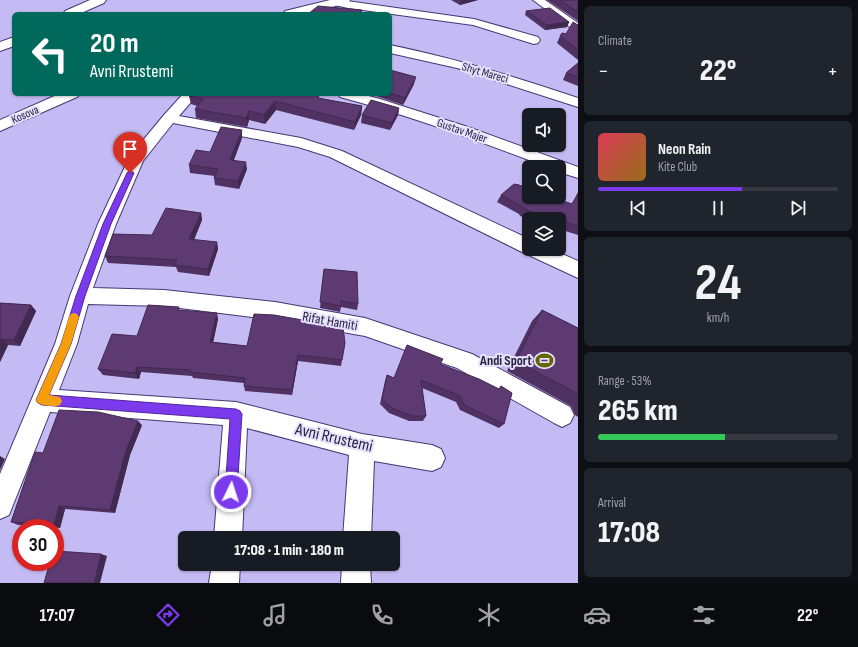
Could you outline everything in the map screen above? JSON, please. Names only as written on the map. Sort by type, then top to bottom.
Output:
[{"type":"street","points":[[73,12],[100,0]]},
{"type":"street","points":[[538,0],[578,28]]},
{"type":"street","points":[[297,12],[339,1],[348,5],[474,22],[534,40]]},
{"type":"street","points":[[0,47],[12,42]]},
{"type":"street","name":"Shyt Mareci","points":[[392,50],[439,60],[504,78],[578,103]]},
{"type":"street","name":"Kosova","points":[[0,126],[68,96]]},
{"type":"street","points":[[0,506],[66,344],[80,296],[107,224],[136,160],[169,118],[189,96]]},
{"type":"street","name":"Gustav Majer","points":[[352,96],[400,109],[578,173]]},
{"type":"street","points":[[169,118],[301,144],[336,154],[522,244]]},
{"type":"street","points":[[549,256],[578,270]]},
{"type":"street","name":"Rifat Hamiti","points":[[80,296],[164,298],[274,311],[365,327],[464,361],[562,414]]},
{"type":"street","name":"Avni Rrustemi","points":[[42,400],[236,414],[362,446],[432,458]]},
{"type":"street","points":[[228,531],[236,414]]},
{"type":"street","points":[[357,531],[362,446]]},
{"type":"street","points":[[224,583],[225,571]]},
{"type":"street","points":[[356,571],[356,583]]},
{"type":"building","points":[[560,0],[578,0],[578,12]]},
{"type":"building","points":[[318,6],[362,10],[361,12],[310,12]]},
{"type":"building","points":[[550,8],[569,22],[547,25],[526,11]]},
{"type":"building","points":[[573,22],[578,25],[578,50],[560,36],[562,33],[566,34]]},
{"type":"building","points":[[578,63],[578,77],[566,73]]},
{"type":"building","points":[[392,71],[416,77],[405,98],[392,94]]},
{"type":"building","points":[[189,96],[319,96],[318,98],[362,106],[355,122],[275,101],[264,115],[249,111],[246,118],[195,109],[203,99]]},
{"type":"building","points":[[371,100],[399,108],[392,123],[362,115]]},
{"type":"building","points":[[221,127],[242,130],[230,160],[246,162],[238,181],[214,178],[218,169],[189,165],[196,150],[210,152]]},
{"type":"building","points":[[514,184],[522,186],[522,204],[566,204],[566,202],[572,204],[578,194],[578,226],[566,222],[566,212],[533,212],[524,209],[501,195]]},
{"type":"building","points":[[166,208],[201,213],[189,239],[217,242],[208,269],[175,265],[177,260],[105,256],[113,234],[152,235]]},
{"type":"building","points":[[324,269],[357,272],[358,304],[341,301],[341,306],[320,302]]},
{"type":"building","points":[[0,303],[31,305],[14,340],[2,339],[0,343]]},
{"type":"building","points":[[148,305],[179,307],[178,310],[217,313],[210,342],[247,346],[254,314],[274,315],[343,327],[345,343],[342,360],[298,355],[292,390],[244,386],[245,378],[190,372],[191,370],[137,367],[135,373],[98,369],[112,334],[137,336]]},
{"type":"building","name":"Andi Sport","points":[[542,310],[578,328],[578,394],[516,361]]},
{"type":"building","points":[[407,345],[443,359],[440,364],[479,379],[499,389],[501,386],[512,393],[504,424],[464,405],[460,396],[421,380],[426,416],[412,416],[392,408],[382,399],[387,375],[394,378]]},
{"type":"building","points":[[59,410],[98,412],[138,421],[126,451],[110,510],[59,506],[56,519],[12,519],[35,452],[43,453]]},
{"type":"building","points":[[64,552],[101,554],[94,583],[44,583],[47,571],[64,571]]},
{"type":"slow traffic","points":[[56,401],[42,400],[66,344],[74,317]]},
{"type":"place","name":"Andi Sport","points":[[545,360]]},
{"type":"route","points":[[130,173],[107,224],[80,296],[66,344],[42,400],[159,410],[236,414],[231,492]]}]
